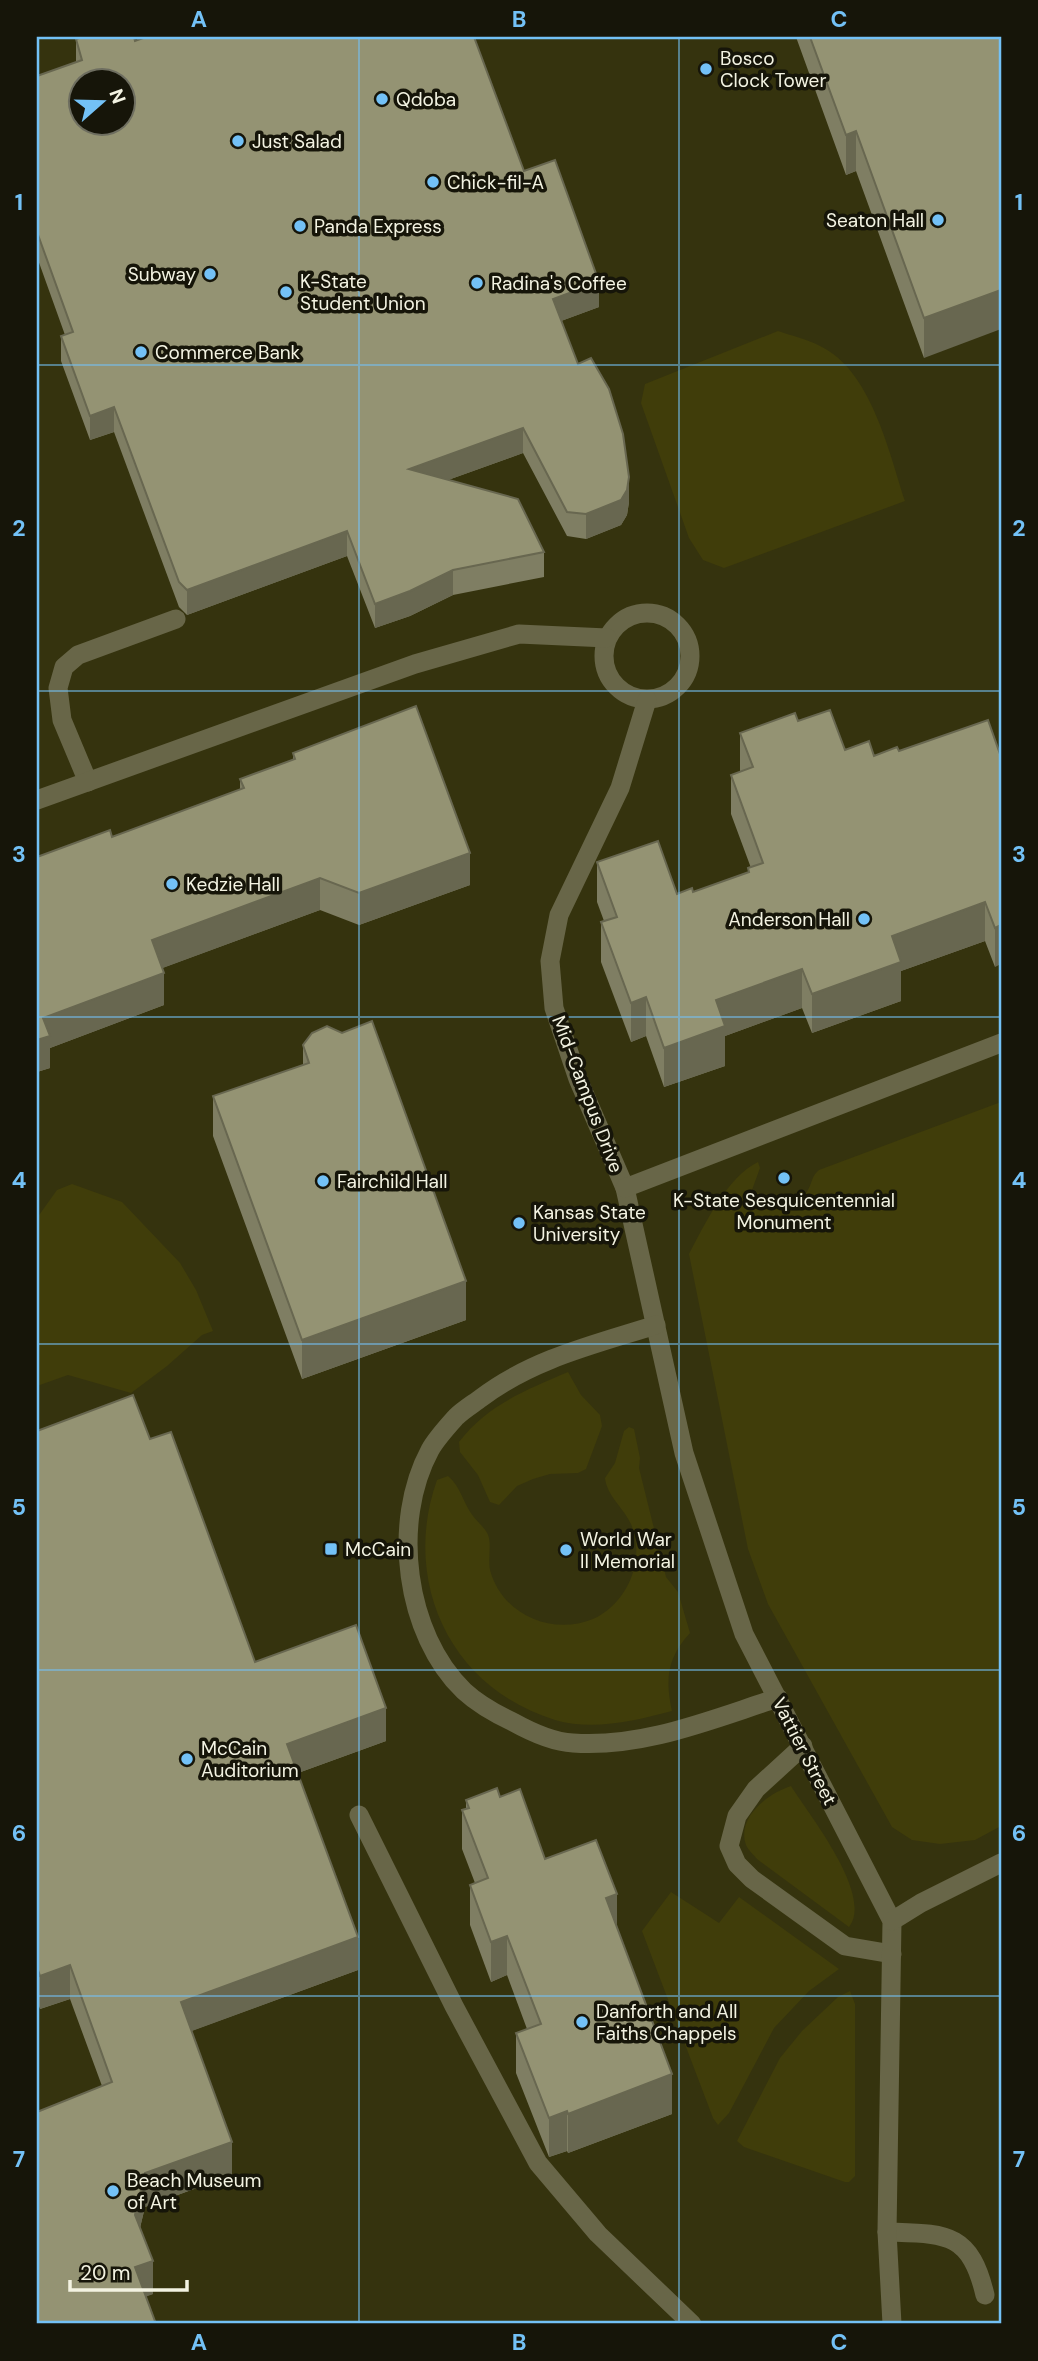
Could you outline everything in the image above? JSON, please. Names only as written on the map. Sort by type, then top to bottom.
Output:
[{"type":"street","points":[[653,612],[678,625],[686,637],[690,658],[684,680],[668,694],[647,700],[632,697],[619,690],[604,665],[603,652],[607,638],[615,626],[639,613],[653,612]]},
{"type":"street","points":[[88,782],[62,720],[58,688],[64,667],[78,655],[177,619]]},
{"type":"street","points":[[37,800],[415,664],[519,634],[607,638]]},
{"type":"street","name":"Mid-Campus Drive","points":[[647,700],[620,788],[559,915],[550,961],[554,1008],[578,1079],[625,1188],[1001,1043]]},
{"type":"street","name":"Vattier Street","points":[[625,1188],[689,1466],[744,1634],[892,1921],[887,2232],[892,2324]]},
{"type":"street","points":[[656,1325],[548,1360],[503,1381],[458,1415],[430,1449],[410,1512],[407,1545],[411,1593],[423,1628],[441,1662],[464,1691],[491,1711],[537,1735],[571,1743],[656,1737],[778,1698]]},
{"type":"street","points":[[803,1746],[750,1798],[737,1816],[729,1846],[737,1864],[752,1879],[845,1946],[892,1954]]},
{"type":"street","points":[[359,1815],[454,2006],[538,2163],[598,2234],[692,2324]]},
{"type":"street","points":[[892,1921],[921,1903],[1001,1863]]},
{"type":"street","points":[[887,2232],[940,2235],[958,2243],[976,2263],[985,2295]]},
{"type":"shaded area","name":"Kansas State University","points":[[37,37],[1001,37],[1001,2324],[37,2324]]},
{"type":"shaded area","points":[[778,331],[820,346],[838,358],[853,373],[876,414],[905,501],[724,568],[703,560],[689,538],[641,403],[645,384]]},
{"type":"shaded area","points":[[1001,1102],[1001,1826],[975,1840],[940,1844],[912,1840],[892,1827],[768,1604],[748,1549],[689,1254],[710,1216],[736,1178],[758,1162],[760,1168],[752,1190],[777,1204],[792,1203],[802,1198],[819,1170]]},
{"type":"shaded area","points":[[72,1184],[122,1202],[180,1263],[196,1290],[213,1331],[202,1335],[131,1393],[68,1375],[37,1386],[37,1218],[57,1190]]},
{"type":"shaded area","points":[[568,1372],[581,1395],[600,1415],[602,1426],[586,1469],[578,1473],[550,1474],[533,1479],[517,1486],[499,1505],[490,1502],[478,1475],[460,1452],[459,1442],[495,1408],[522,1392]]},
{"type":"shaded area","points":[[629,1427],[634,1429],[640,1458],[639,1468],[666,1577],[678,1592],[690,1633],[672,1660],[669,1689],[672,1711],[599,1725],[555,1720],[518,1705],[487,1683],[462,1657],[443,1626],[431,1592],[425,1556],[427,1518],[437,1480],[448,1476],[489,1538],[490,1570],[505,1599],[517,1610],[546,1623],[577,1624],[593,1619],[616,1602],[631,1579],[635,1565],[635,1537],[631,1524],[609,1490],[605,1478],[615,1463],[624,1431]]},
{"type":"shaded area","points":[[791,1786],[824,1835],[846,1876],[853,1896],[854,1913],[849,1927],[757,1859],[746,1845],[746,1825],[756,1808],[773,1794]]},
{"type":"shaded area","points":[[671,1892],[719,1923],[739,1897],[839,1969],[809,1991],[774,2028],[729,2113],[718,2125],[713,2118],[642,1931]]},
{"type":"shaded area","points":[[850,1991],[855,2004],[855,2176],[845,2182],[744,2147],[737,2141],[780,2058],[802,2031],[838,1997]]},
{"type":"building","name":"K-State Student Union","points":[[82,37],[134,37],[135,41],[146,37],[474,37],[524,171],[555,160],[599,282],[553,299],[578,364],[591,358],[609,389],[623,434],[629,477],[627,490],[621,500],[586,514],[567,512],[523,428],[409,469],[518,499],[544,552],[453,570],[375,604],[347,531],[187,590],[179,582],[114,407],[90,416],[61,336],[73,332],[37,232],[37,76],[82,60],[76,39]]},
{"type":"building","name":"Seaton Hall","points":[[810,37],[1001,37],[1001,290],[924,318],[856,131],[846,135]]},
{"type":"building","name":"Kedzie Hall","points":[[416,706],[470,853],[359,893],[320,878],[152,940],[164,973],[43,1018],[50,1036],[37,1040],[37,857],[110,830],[112,837],[244,788],[240,779],[295,759],[293,753]]},
{"type":"building","name":"Anderson Hall","points":[[830,710],[845,750],[869,741],[874,756],[897,747],[899,751],[988,720],[1001,757],[1001,925],[995,928],[985,902],[892,936],[901,962],[812,994],[802,969],[716,1000],[725,1026],[664,1048],[646,997],[631,1003],[601,922],[617,917],[597,862],[658,841],[677,894],[692,888],[693,892],[749,872],[748,868],[763,863],[731,775],[753,767],[740,733],[795,713],[798,721]]},
{"type":"building","name":"Fairchild Hall","points":[[372,1021],[466,1281],[302,1340],[213,1096],[309,1063],[303,1045],[312,1033],[327,1026],[342,1033]]},
{"type":"building","name":"McCain Auditorium","points":[[133,1395],[150,1439],[171,1432],[255,1662],[356,1625],[386,1708],[287,1744],[358,1937],[181,2002],[232,2142],[145,2173],[135,2215],[153,2261],[135,2267],[156,2324],[37,2324],[37,2112],[112,2082],[70,1965],[40,1976],[37,1967],[37,1431]]},
{"type":"building","name":"Danforth and All Faiths Chappels","points":[[497,1788],[500,1797],[520,1789],[545,1859],[596,1840],[617,1894],[606,1898],[672,2074],[568,2114],[567,2111],[549,2118],[516,2033],[541,2024],[507,1936],[491,1942],[470,1885],[488,1878],[462,1810],[469,1808],[466,1800]]},
{"type":"place","name":"Bosco Clock Tower","points":[[706,69]]},
{"type":"place","name":"Qdoba","points":[[382,99]]},
{"type":"place","name":"Just Salad","points":[[238,141]]},
{"type":"place","name":"Chick-fil-A","points":[[433,182]]},
{"type":"place","name":"Seaton Hall","points":[[938,220]]},
{"type":"place","name":"Panda Express","points":[[300,226]]},
{"type":"place","name":"Subway","points":[[210,274]]},
{"type":"place","name":"Radina's Coffee","points":[[477,283]]},
{"type":"place","name":"K-State Student Union","points":[[286,292]]},
{"type":"place","name":"Commerce Bank","points":[[141,352]]},
{"type":"place","name":"Kedzie Hall","points":[[172,884]]},
{"type":"place","name":"Anderson Hall","points":[[864,919]]},
{"type":"place","name":"K-State Sesquicentennial Monument","points":[[784,1178]]},
{"type":"place","name":"Fairchild Hall","points":[[323,1181]]},
{"type":"place","name":"Kansas State University","points":[[519,1223]]},
{"type":"place","name":"McCain","points":[[331,1549]]},
{"type":"place","name":"World War II Memorial","points":[[566,1550]]},
{"type":"place","name":"McCain Auditorium","points":[[187,1759]]},
{"type":"place","name":"Danforth and All Faiths Chappels","points":[[582,2022]]},
{"type":"place","name":"Beach Museum of Art","points":[[113,2191]]}]
